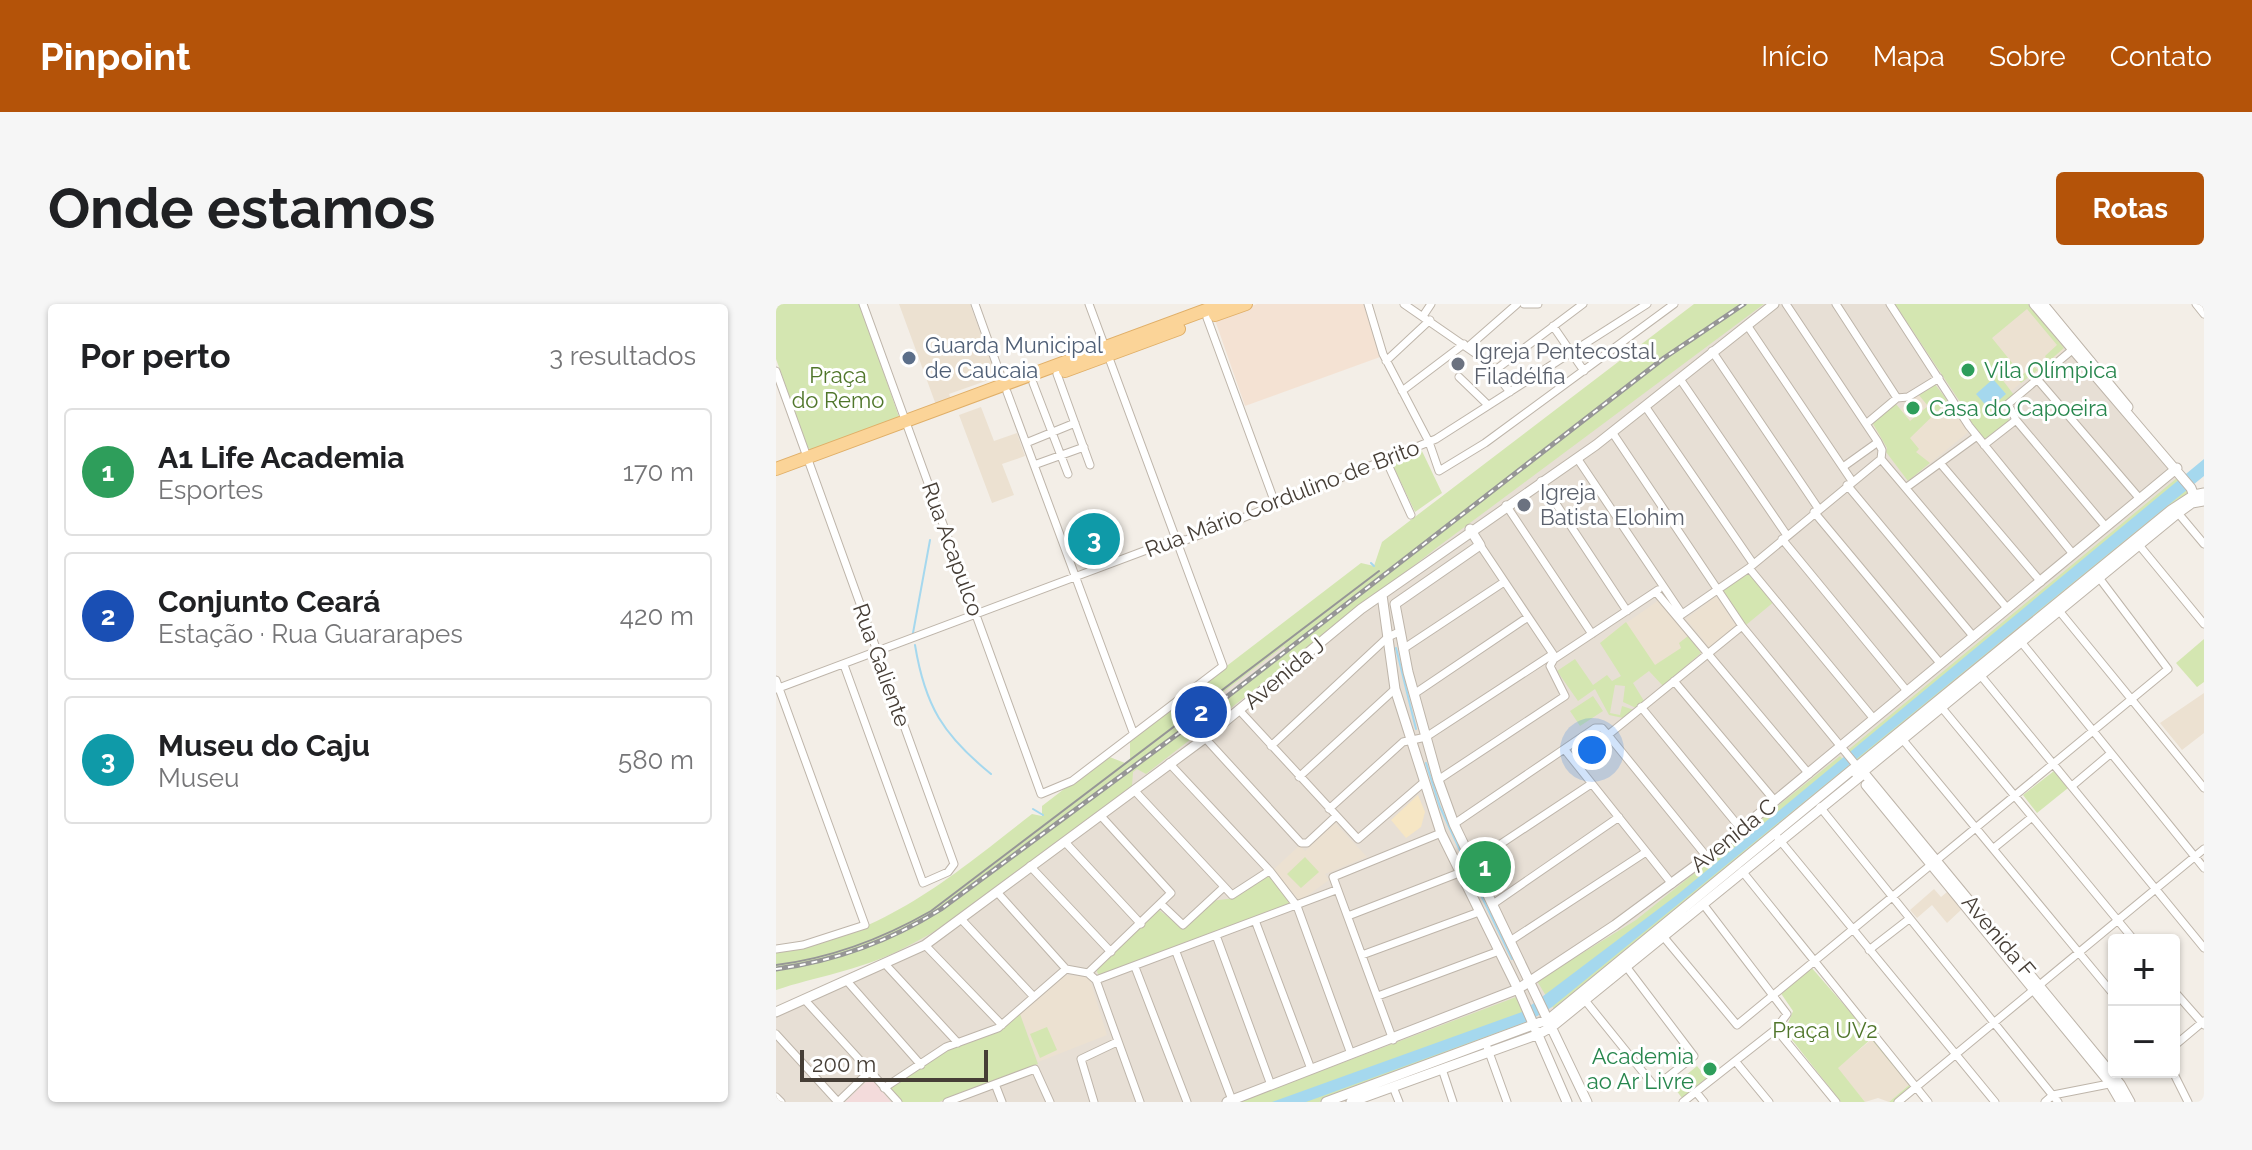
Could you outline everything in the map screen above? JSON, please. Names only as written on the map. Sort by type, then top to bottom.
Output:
[{"type":"main road","points":[[776,469],[809,461],[1006,389],[1183,323],[1222,304]]},
{"type":"main road","points":[[1204,311],[1246,304]]},
{"type":"main road","points":[[1006,389],[1033,383],[1106,352]]},
{"type":"street","name":"Rua Acapulco","points":[[863,304],[1041,794],[1072,781],[1133,732]]},
{"type":"street","points":[[975,304],[1133,732],[1223,666],[1089,304]]},
{"type":"street","points":[[1368,304],[1386,361],[1429,442],[1439,471],[1485,443],[1674,304]]},
{"type":"street","points":[[1404,304],[1466,345],[1494,371],[1510,392]]},
{"type":"street","points":[[1386,361],[1427,318],[1431,304]]},
{"type":"street","points":[[1402,391],[1517,304]]},
{"type":"street","points":[[1524,304],[1538,304]]},
{"type":"street","points":[[1494,371],[1583,304]]},
{"type":"street","name":"Rua Mário Cordulino de Brito","points":[[777,686],[844,665],[1176,539],[1199,535],[1429,442],[1647,304]]},
{"type":"street","name":"Avenida J","points":[[776,1012],[925,945],[1205,738],[1319,642],[1470,529],[1612,432],[1774,304]]},
{"type":"street","points":[[1680,616],[1750,565],[1881,459],[1882,450],[1878,442],[1786,304]]},
{"type":"street","points":[[1836,304],[1897,398]]},
{"type":"street","points":[[1890,304],[1977,436],[2073,554]]},
{"type":"street","points":[[2034,304],[2072,350],[2104,382]]},
{"type":"street","points":[[2043,304],[2198,496]]},
{"type":"street","points":[[2196,304],[2204,314]]},
{"type":"street","points":[[1204,311],[1275,503]]},
{"type":"street","points":[[1747,325],[1843,467],[1850,483],[1973,636]]},
{"type":"street","points":[[1553,326],[1584,371]]},
{"type":"street","points":[[2072,350],[2008,404],[2016,420],[2106,527]]},
{"type":"street","points":[[1712,351],[1816,510],[1940,663]]},
{"type":"street","name":"Rua Galiente","points":[[776,371],[954,864],[948,872],[923,883],[844,665]]},
{"type":"street","points":[[1057,374],[1090,465]]},
{"type":"street","points":[[1459,377],[1488,405]]},
{"type":"street","points":[[1866,424],[1897,398],[1908,397],[1939,378]]},
{"type":"street","points":[[1680,379],[1784,537],[1907,691]]},
{"type":"street","points":[[2037,379],[2140,499]]},
{"type":"street","points":[[1033,383],[1068,474]]},
{"type":"street","points":[[1645,406],[1750,565],[1874,719]]},
{"type":"street","points":[[1984,445],[2016,420]]},
{"type":"street","points":[[1026,443],[1075,423]]},
{"type":"street","points":[[1612,432],[1742,626],[1858,770]]},
{"type":"street","points":[[1907,487],[1977,436]]},
{"type":"street","points":[[1843,467],[1878,442]]},
{"type":"street","points":[[1034,465],[1084,447]]},
{"type":"street","points":[[1577,458],[1659,589],[1809,774]]},
{"type":"street","points":[[1881,459],[2007,608]]},
{"type":"street","points":[[1386,460],[1411,515]]},
{"type":"street","points":[[1940,463],[2041,582]]},
{"type":"street","name":"Avenida C","points":[[1230,1101],[1518,989],[1707,857],[1843,749],[1940,663],[2177,471]]},
{"type":"street","points":[[1541,481],[1627,611]]},
{"type":"street","name":"Avenida C","points":[[1661,934],[1703,904],[1777,836],[1820,807],[1858,770],[1903,740],[1979,673],[2022,643],[2057,609],[2100,579],[2198,496]]},
{"type":"street","name":"Avenida C","points":[[1351,1102],[1393,1087],[1417,1074],[1442,1069],[1551,1023],[2198,496]]},
{"type":"street","points":[[1506,505],[1592,634]]},
{"type":"street","points":[[2178,513],[2204,544]]},
{"type":"street","points":[[1470,529],[1554,656]]},
{"type":"street","points":[[1480,545],[1397,601],[1394,608],[1414,694],[1454,824],[1587,1102]]},
{"type":"street","points":[[2139,545],[2204,624]]},
{"type":"street","points":[[1661,934],[1737,1025],[2168,669],[2100,579]]},
{"type":"street","points":[[1403,649],[1504,582]]},
{"type":"street","points":[[1329,809],[1409,738],[1426,737],[1659,589]]},
{"type":"street","points":[[1382,595],[1395,689],[1441,833],[1536,1027],[1567,1102]]},
{"type":"street","points":[[2057,609],[2204,788]]},
{"type":"street","points":[[1414,694],[1528,617]]},
{"type":"street","points":[[1608,735],[1742,626]]},
{"type":"street","points":[[1271,746],[1388,637],[1399,632]]},
{"type":"street","points":[[2022,643],[2204,868]]},
{"type":"street","points":[[1438,780],[1564,698],[1565,692],[1550,666],[1554,656]]},
{"type":"street","points":[[1979,673],[2204,948]]},
{"type":"street","points":[[1674,681],[1775,801]]},
{"type":"street","points":[[776,949],[803,945],[865,925],[777,686]]},
{"type":"street","points":[[1299,777],[1395,689]]},
{"type":"street","points":[[1641,707],[1741,829]]},
{"type":"street","points":[[1942,708],[2130,934]]},
{"type":"street","points":[[1240,711],[1356,838],[1423,783]]},
{"type":"street","points":[[1454,824],[1595,728],[1602,728],[1707,857]]},
{"type":"street","points":[[1205,738],[1301,843],[1307,843],[1336,816]]},
{"type":"street","points":[[1903,740],[2108,988]]},
{"type":"street","points":[[1565,750],[1672,884]]},
{"type":"street","points":[[2072,786],[2110,754]]},
{"type":"street","points":[[1169,763],[1269,871],[1297,906],[1351,1054]]},
{"type":"street","name":"Avenida F","points":[[1858,770],[2130,1102]]},
{"type":"street","points":[[1472,863],[1591,784]]},
{"type":"street","points":[[1134,790],[1224,887],[1236,894],[1269,871]]},
{"type":"street","points":[[1820,807],[2056,1099]]},
{"type":"street","points":[[1088,973],[1162,905],[1170,891],[1101,816]]},
{"type":"street","points":[[1493,904],[1619,817]]},
{"type":"street","points":[[1994,848],[2032,817]]},
{"type":"street","points":[[1393,1040],[1333,877],[1441,833]]},
{"type":"street","points":[[1777,836],[1995,1102]]},
{"type":"street","points":[[1065,842],[1141,924]]},
{"type":"street","points":[[1898,1102],[2204,849]]},
{"type":"street","points":[[1510,941],[1646,852]]},
{"type":"street","points":[[1030,866],[1111,952]]},
{"type":"street","points":[[1742,871],[1928,1102]]},
{"type":"street","points":[[1348,916],[1459,873]]},
{"type":"street","points":[[1466,885],[1481,880]]},
{"type":"street","points":[[1162,905],[1183,925],[1224,887]]},
{"type":"street","points":[[1096,980],[1217,938],[1336,890]]},
{"type":"street","points":[[997,892],[1066,969],[1088,973],[1096,980],[1140,1102]]},
{"type":"street","points":[[1683,1102],[1776,1029],[1787,1014],[1703,904]]},
{"type":"street","points":[[1362,955],[1479,912]]},
{"type":"street","points":[[961,919],[1034,997]]},
{"type":"street","points":[[1869,950],[1909,919]]},
{"type":"street","points":[[1256,923],[1311,1069]]},
{"type":"street","points":[[1217,938],[1271,1085]]},
{"type":"street","points":[[925,945],[1002,1025]]},
{"type":"street","points":[[1378,996],[1499,951]]},
{"type":"street","points":[[1176,952],[1230,1101]]},
{"type":"street","points":[[1582,997],[1655,1087],[1694,1056],[1623,964]]},
{"type":"street","points":[[886,965],[958,1043]]},
{"type":"street","points":[[1135,967],[1187,1102]]},
{"type":"street","points":[[884,1088],[958,1043],[1002,1025],[1066,969]]},
{"type":"street","points":[[847,981],[921,1065]]},
{"type":"street","points":[[2180,998],[2203,1023],[2180,1041]]},
{"type":"street","points":[[804,999],[898,1102]]},
{"type":"street","points":[[1776,1029],[1836,1102]]},
{"type":"street","points":[[776,1034],[838,1102],[869,1072]]},
{"type":"street","points":[[1094,1102],[1081,1059],[1117,1042]]},
{"type":"street","points":[[1488,1048],[1507,1102]]},
{"type":"street","name":"Avenida C","points":[[1326,1102],[1488,1048]]},
{"type":"street","points":[[1736,1062],[1769,1102]]},
{"type":"street","points":[[1442,1069],[1453,1102]]},
{"type":"street","points":[[953,1101],[1031,1070],[1038,1071],[1050,1102]]},
{"type":"street","points":[[2176,1078],[2188,1102]]},
{"type":"street","points":[[995,1084],[1002,1102]]},
{"type":"street","points":[[2045,1102],[2115,1084]]},
{"type":"street","name":"Avenida F","points":[[2115,1084],[2121,1102]]},
{"type":"street","points":[[1393,1087],[1399,1102]]},
{"type":"street","points":[[1696,1092],[1704,1102]]},
{"type":"street","points":[[776,1097],[781,1102]]},
{"type":"shaded area","points":[[899,304],[970,304],[997,377],[949,394],[951,399],[936,405]]},
{"type":"shaded area","points":[[1257,304],[1364,304],[1380,357],[1245,406],[1215,320]]},
{"type":"shaded area","points":[[1729,304],[2040,304],[2199,499],[1546,1028],[1348,1102],[776,1102],[776,1012],[897,960],[887,935],[931,911]]},
{"type":"shaded area","points":[[2030,306],[2064,348],[2062,356],[2040,375],[2031,375],[2011,391],[1998,374],[1986,343]]},
{"type":"shaded area","points":[[1934,383],[1971,430],[1908,481],[1886,452],[1887,448],[1872,425],[1896,404],[1900,409]]},
{"type":"shaded area","points":[[981,407],[994,441],[1017,433],[1025,456],[1002,464],[1014,495],[992,503],[959,415]]},
{"type":"shaded area","points":[[1716,596],[1736,626],[1710,648],[1686,619]]},
{"type":"shaded area","points":[[1659,600],[1701,653],[1663,686],[1649,671],[1632,684],[1602,640]]},
{"type":"shaded area","points":[[2204,693],[2204,733],[2182,750],[2160,723]]},
{"type":"shaded area","points":[[1335,823],[1367,857],[1325,874],[1329,880],[1300,901],[1273,870],[1300,845],[1305,851]]},
{"type":"shaded area","points":[[1934,889],[1941,897],[1947,892],[1962,909],[1947,923],[1932,905],[1917,918],[1910,910]]},
{"type":"shaded area","points":[[1066,975],[1089,977],[1107,1035],[1038,1062],[1020,1014]]},
{"type":"shaded area","points":[[1872,1039],[1909,1085],[1889,1102],[1878,1098],[1865,1102],[1837,1068]]},
{"type":"shaded area","points":[[867,1081],[873,1081],[891,1102],[845,1102]]},
{"type":"green space","name":"Praça do Remo","points":[[776,304],[860,304],[900,420],[814,452],[808,448],[776,359]]},
{"type":"green space","points":[[1694,304],[1764,304],[1439,546],[1146,774],[1137,769],[1133,772],[1132,786],[990,896],[883,958],[776,990],[776,952],[850,933],[882,918],[943,882],[1032,814],[1042,816],[1042,806],[1107,756],[1125,763],[1130,759],[1130,740],[1361,563],[1374,566],[1382,542]],"holes":[[[1284,646],[1286,649],[1179,731],[1176,728]]]},
{"type":"green space","name":"Vila Olímpica","points":[[1895,304],[2028,304],[2064,348],[2048,362],[2045,356],[2057,345],[2027,309],[1992,338],[2022,375],[2033,366],[2038,370],[2021,383],[2008,366],[1998,374],[2014,395],[2001,405],[2010,422],[1986,441],[1966,416],[1968,414]]},
{"type":"green space","points":[[1934,383],[1948,401],[1910,438],[1919,449],[1916,452],[1930,463],[1908,481],[1886,452],[1887,448],[1872,422],[1896,404],[1910,421],[1928,406],[1918,394]]},
{"type":"green space","points":[[1421,449],[1442,493],[1415,512],[1392,464]]},
{"type":"green space","points":[[2177,478],[2190,490],[2188,496],[1857,762],[1847,751]]},
{"type":"green space","points":[[1750,571],[1775,601],[1746,625],[1723,591]]},
{"type":"green space","points":[[1626,622],[1655,665],[1681,648],[1679,643],[1688,636],[1701,653],[1663,686],[1649,671],[1633,683],[1644,701],[1636,708],[1623,702],[1625,686],[1615,685],[1610,713],[1620,715],[1622,706],[1634,710],[1623,718],[1609,715],[1595,689],[1578,701],[1557,671],[1575,659],[1593,685],[1607,675],[1612,681],[1621,676],[1600,643]]},
{"type":"green space","points":[[2204,639],[2204,682],[2197,687],[2176,663]]},
{"type":"green space","points":[[1593,696],[1603,711],[1580,726],[1570,711]]},
{"type":"green space","points":[[1840,756],[1850,768],[1554,1009],[1537,981],[1636,920]]},
{"type":"green space","points":[[2054,771],[2068,788],[2037,813],[2023,795]]},
{"type":"green space","points":[[1305,857],[1319,872],[1301,888],[1287,874]]},
{"type":"green space","points":[[1268,873],[1291,904],[1099,975],[1097,972],[1098,966],[1159,910],[1181,927],[1211,901],[1235,898]]},
{"type":"green space","name":"Praça UV2","points":[[1811,967],[1913,1084],[1897,1102],[1889,1102],[1909,1085],[1871,1039],[1838,1068],[1865,1102],[1841,1102],[1785,1031],[1793,1011],[1780,992]]},
{"type":"green space","points":[[1516,997],[1529,1025],[1319,1102],[1239,1102]]},
{"type":"green space","points":[[1020,1014],[1038,1064],[939,1102],[901,1102],[890,1091],[890,1086],[944,1051],[1001,1030]]},
{"type":"green space","points":[[1047,1027],[1057,1050],[1040,1058],[1030,1034]]},
{"type":"green space","points":[[1697,1066],[1707,1078],[1682,1098],[1673,1086]]},
{"type":"sand","points":[[1418,795],[1425,812],[1421,827],[1406,838],[1391,820]]},
{"type":"water","points":[[1993,379],[2006,394],[1989,409],[1976,394]]},
{"type":"water","points":[[2204,459],[2204,476],[1552,1007],[1529,1021],[1306,1102],[1272,1102],[1522,1012],[1677,895]]},
{"type":"waterway","points":[[913,633],[930,540]]},
{"type":"waterway","points":[[1371,563],[1374,566]]},
{"type":"waterway","points":[[915,645],[924,685],[939,718],[960,746],[991,774]]},
{"type":"waterway","points":[[1396,648],[1416,729]]},
{"type":"waterway","points":[[1426,763],[1440,807],[1470,872]]},
{"type":"waterway","points":[[1033,809],[1043,815]]},
{"type":"waterway","points":[[1481,895],[1512,959]]},
{"type":"tram line","points":[[776,965],[817,958],[856,946],[931,911],[1379,571]]},
{"type":"railway","points":[[776,969],[820,961],[862,948],[902,931],[941,909],[1202,716],[1664,358],[1744,304]]},
{"type":"place","name":"Guarda Municipal de Caucaia","points":[[909,358]]},
{"type":"place","name":"Igreja Pentecostal Filadélfia","points":[[1458,364]]},
{"type":"place","name":"Vila Olímpica","points":[[1968,370]]},
{"type":"place","name":"Casa do Capoeira","points":[[1913,408]]},
{"type":"place","name":"Igreja Batista Elohim","points":[[1524,505]]},
{"type":"place","name":"Museu do Caju","points":[[1094,539]]},
{"type":"place","name":"Conjunto Ceará","points":[[1201,712]]},
{"type":"place","name":"A1 Life Academia","points":[[1485,867]]},
{"type":"place","name":"Academia ao Ar Livre","points":[[1710,1069]]}]
